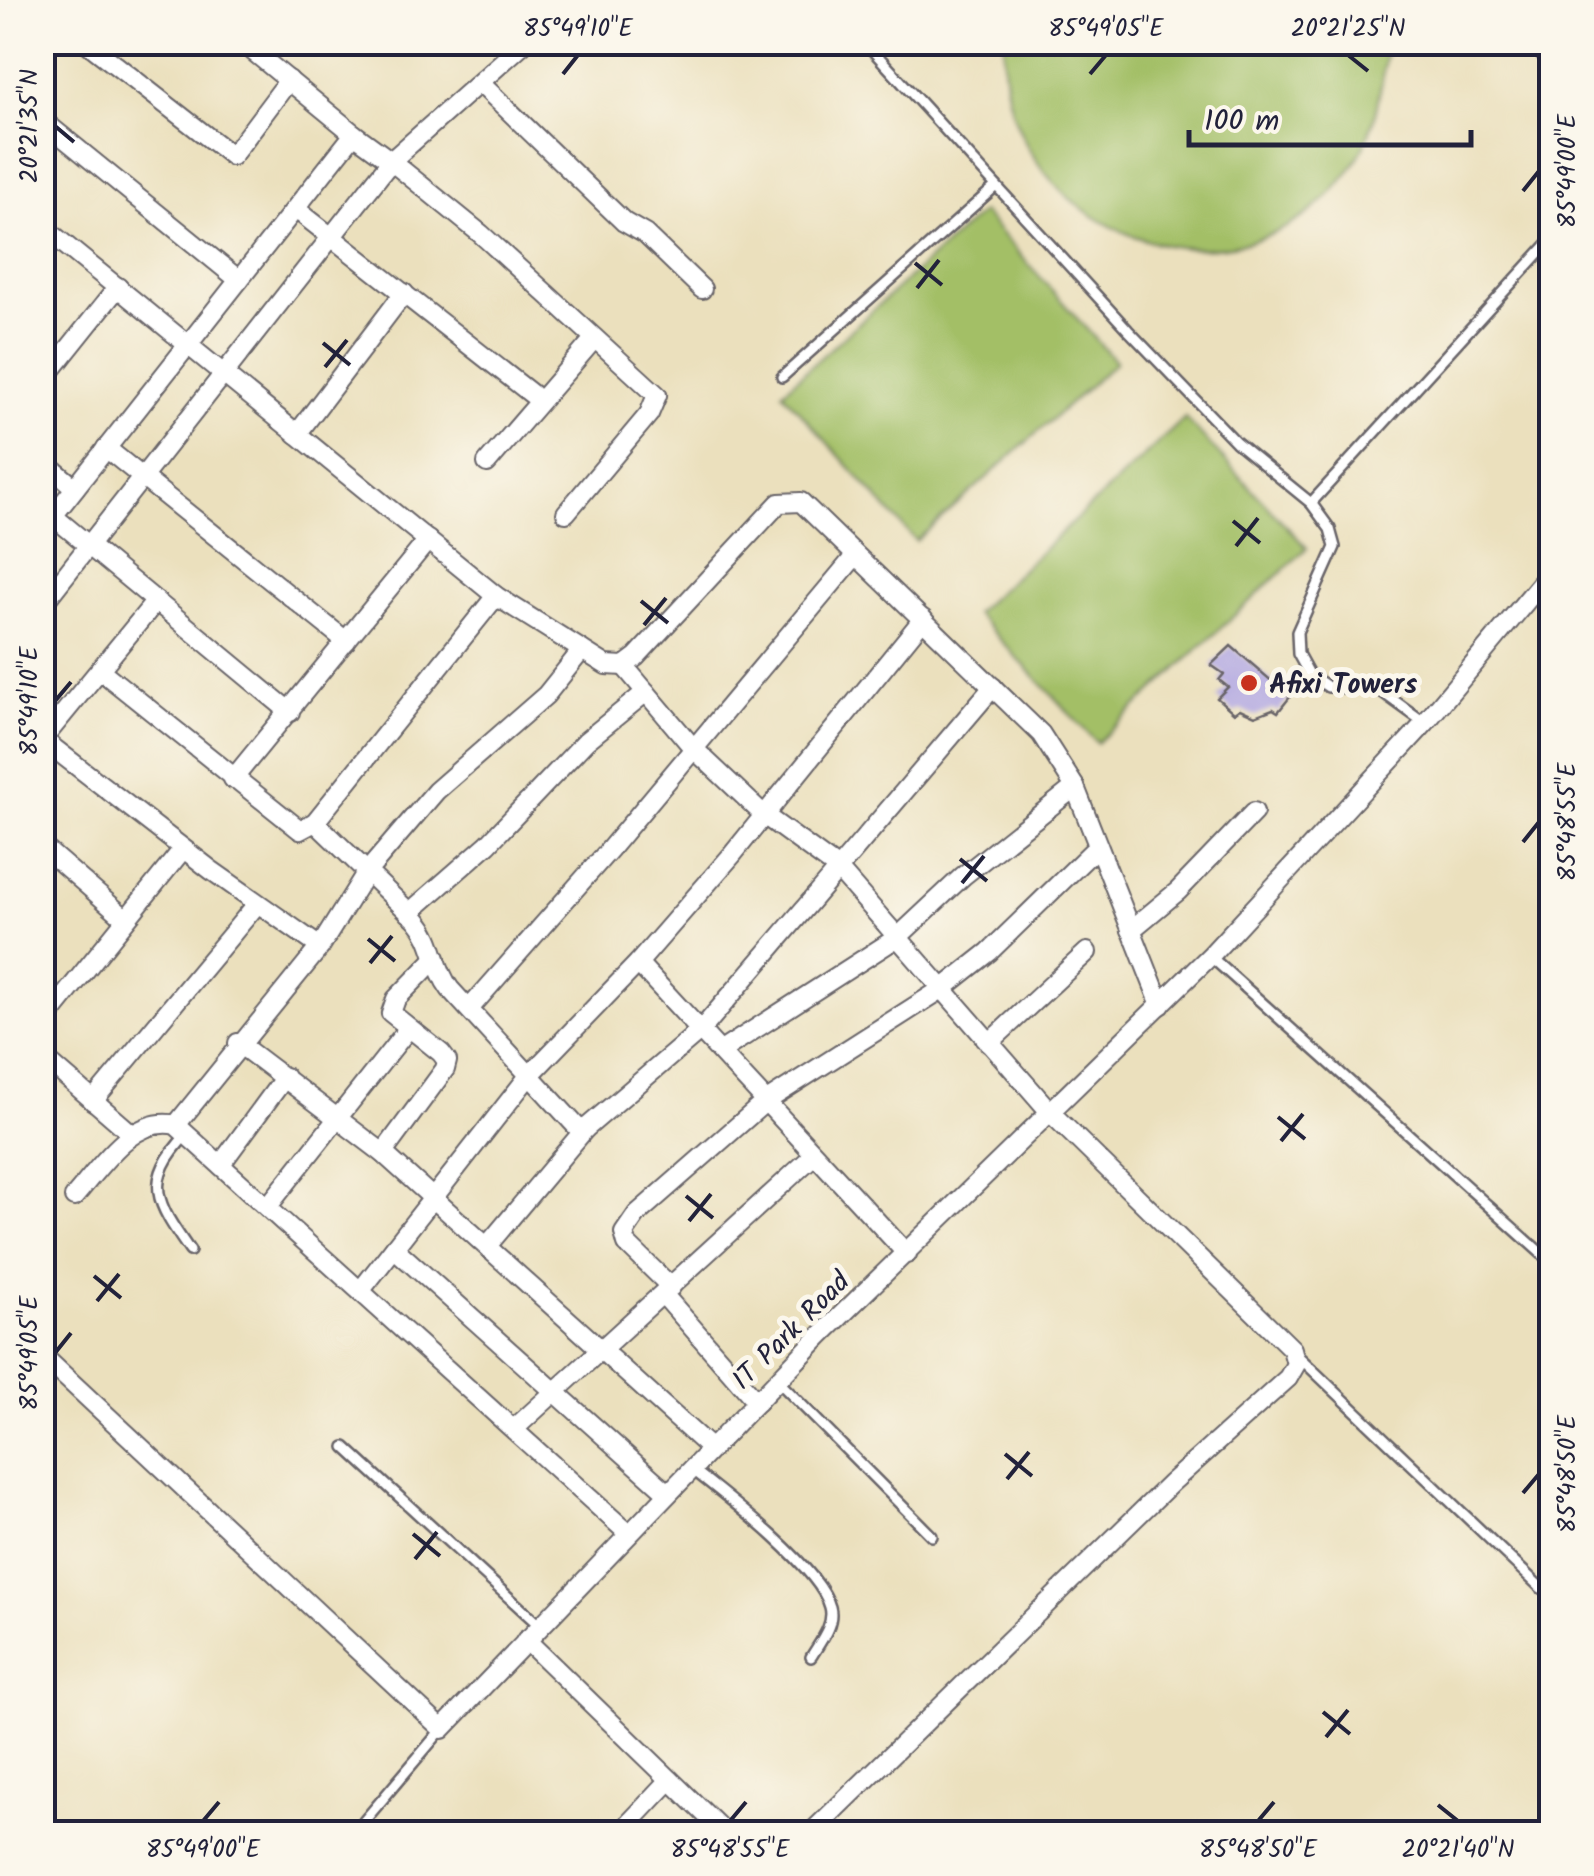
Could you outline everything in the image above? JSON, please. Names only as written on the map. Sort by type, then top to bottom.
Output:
[{"type":"street","points":[[86,42],[232,156],[289,80]]},
{"type":"street","points":[[242,42],[481,234],[594,339],[648,381],[657,395],[656,404],[566,513]]},
{"type":"street","points":[[42,605],[392,161],[525,42]]},
{"type":"street","points":[[480,83],[624,222],[645,234],[702,289]]},
{"type":"street","points":[[42,120],[240,280]]},
{"type":"street","points":[[290,712],[88,545],[48,523],[354,134]]},
{"type":"street","points":[[296,210],[538,399]]},
{"type":"street","points":[[42,226],[496,596],[606,665],[624,666],[694,749],[764,814],[838,869],[1051,1113],[1292,1349],[1296,1364],[1288,1378],[1172,1483],[810,1834]]},
{"type":"street","points":[[42,382],[118,287]]},
{"type":"street","points":[[297,434],[404,293]]},
{"type":"street","points":[[486,463],[594,339]]},
{"type":"street","points":[[42,344],[60,358]]},
{"type":"street","points":[[106,448],[346,641]]},
{"type":"street","points":[[42,460],[75,488]]},
{"type":"street","points":[[624,666],[780,503],[801,502],[1040,734],[1075,786],[1161,1004]]},
{"type":"street","points":[[233,780],[428,540]]},
{"type":"street","points":[[470,1008],[855,556]]},
{"type":"street","name":"IT Park Road","points":[[442,1729],[778,1380],[1210,956],[1425,722],[1552,570]]},
{"type":"street","points":[[100,670],[290,826],[300,830],[315,822],[496,596]]},
{"type":"street","points":[[156,601],[43,740],[320,947]]},
{"type":"street","points":[[361,1290],[528,1077],[638,963],[923,619]]},
{"type":"street","points":[[181,1130],[238,1043],[320,947],[366,873],[436,791],[546,695],[582,650]]},
{"type":"street","points":[[487,1246],[585,1130],[702,1029],[993,688]]},
{"type":"street","points":[[409,913],[488,844],[586,741],[646,692]]},
{"type":"street","points":[[721,1051],[898,937],[963,876],[1075,786]]},
{"type":"street","points":[[1130,930],[1178,891],[1254,812]]},
{"type":"street","points":[[315,822],[432,936],[440,976],[528,1077],[577,1127],[585,1130]]},
{"type":"street","points":[[42,846],[125,918]]},
{"type":"street","points":[[757,1402],[627,1244],[627,1225],[765,1102],[942,989],[990,952],[1098,846]]},
{"type":"street","points":[[42,1024],[183,848]]},
{"type":"street","points":[[92,1100],[258,904]]},
{"type":"street","points":[[990,1043],[1087,952]]},
{"type":"street","points":[[383,1154],[447,1061],[390,1013],[391,1006],[436,958]]},
{"type":"street","points":[[638,963],[907,1254]]},
{"type":"street","points":[[269,1206],[408,1028]]},
{"type":"street","points":[[238,1043],[383,1154],[711,1450]]},
{"type":"street","points":[[42,1056],[132,1134]]},
{"type":"street","points":[[222,1164],[285,1078]]},
{"type":"street","points":[[74,1197],[132,1134],[152,1124],[181,1130],[628,1533]]},
{"type":"street","points":[[514,1429],[557,1394],[813,1156]]},
{"type":"street","points":[[394,1248],[668,1493]]},
{"type":"street","points":[[42,1355],[442,1729]]},
{"type":"street","points":[[526,1640],[726,1834]]},
{"type":"street","points":[[620,1834],[670,1780]]},
{"type":"lane","points":[[865,42],[1236,442],[1311,503],[1330,528],[1335,547],[1297,632],[1298,654],[1308,674],[1328,687],[1378,689],[1425,722]]},
{"type":"lane","points":[[875,53],[885,42]]},
{"type":"lane","points":[[1526,42],[1552,64]]},
{"type":"lane","points":[[782,377],[996,186]]},
{"type":"lane","points":[[1311,503],[1552,239]]},
{"type":"lane","points":[[1210,956],[1552,1263]]},
{"type":"lane","points":[[181,1130],[159,1170],[157,1191],[161,1206],[190,1250]]},
{"type":"lane","points":[[1292,1349],[1541,1588]]},
{"type":"lane","points":[[778,1380],[932,1536]]},
{"type":"lane","points":[[345,1447],[540,1626]]},
{"type":"lane","points":[[692,1469],[742,1508],[816,1580],[831,1608],[829,1626],[811,1657]]},
{"type":"lane","points":[[353,1834],[442,1729]]},
{"type":"green space","points":[[1384,42],[1386,51],[1370,130],[1348,173],[1300,219],[1245,243],[1187,248],[1130,235],[1079,206],[1038,163],[1012,108],[1004,43]]},
{"type":"green space","points":[[982,212],[1116,362],[916,541],[782,392]]},
{"type":"green space","points":[[1185,418],[1307,548],[1097,743],[975,613]]},
{"type":"building","name":"Afixi Towers","points":[[1231,646],[1290,697],[1278,712],[1273,709],[1255,716],[1240,709],[1234,713],[1217,698],[1228,687],[1219,680],[1224,674],[1211,665]]},
{"type":"place","name":"Afixi Towers","points":[[1249,683]]}]
